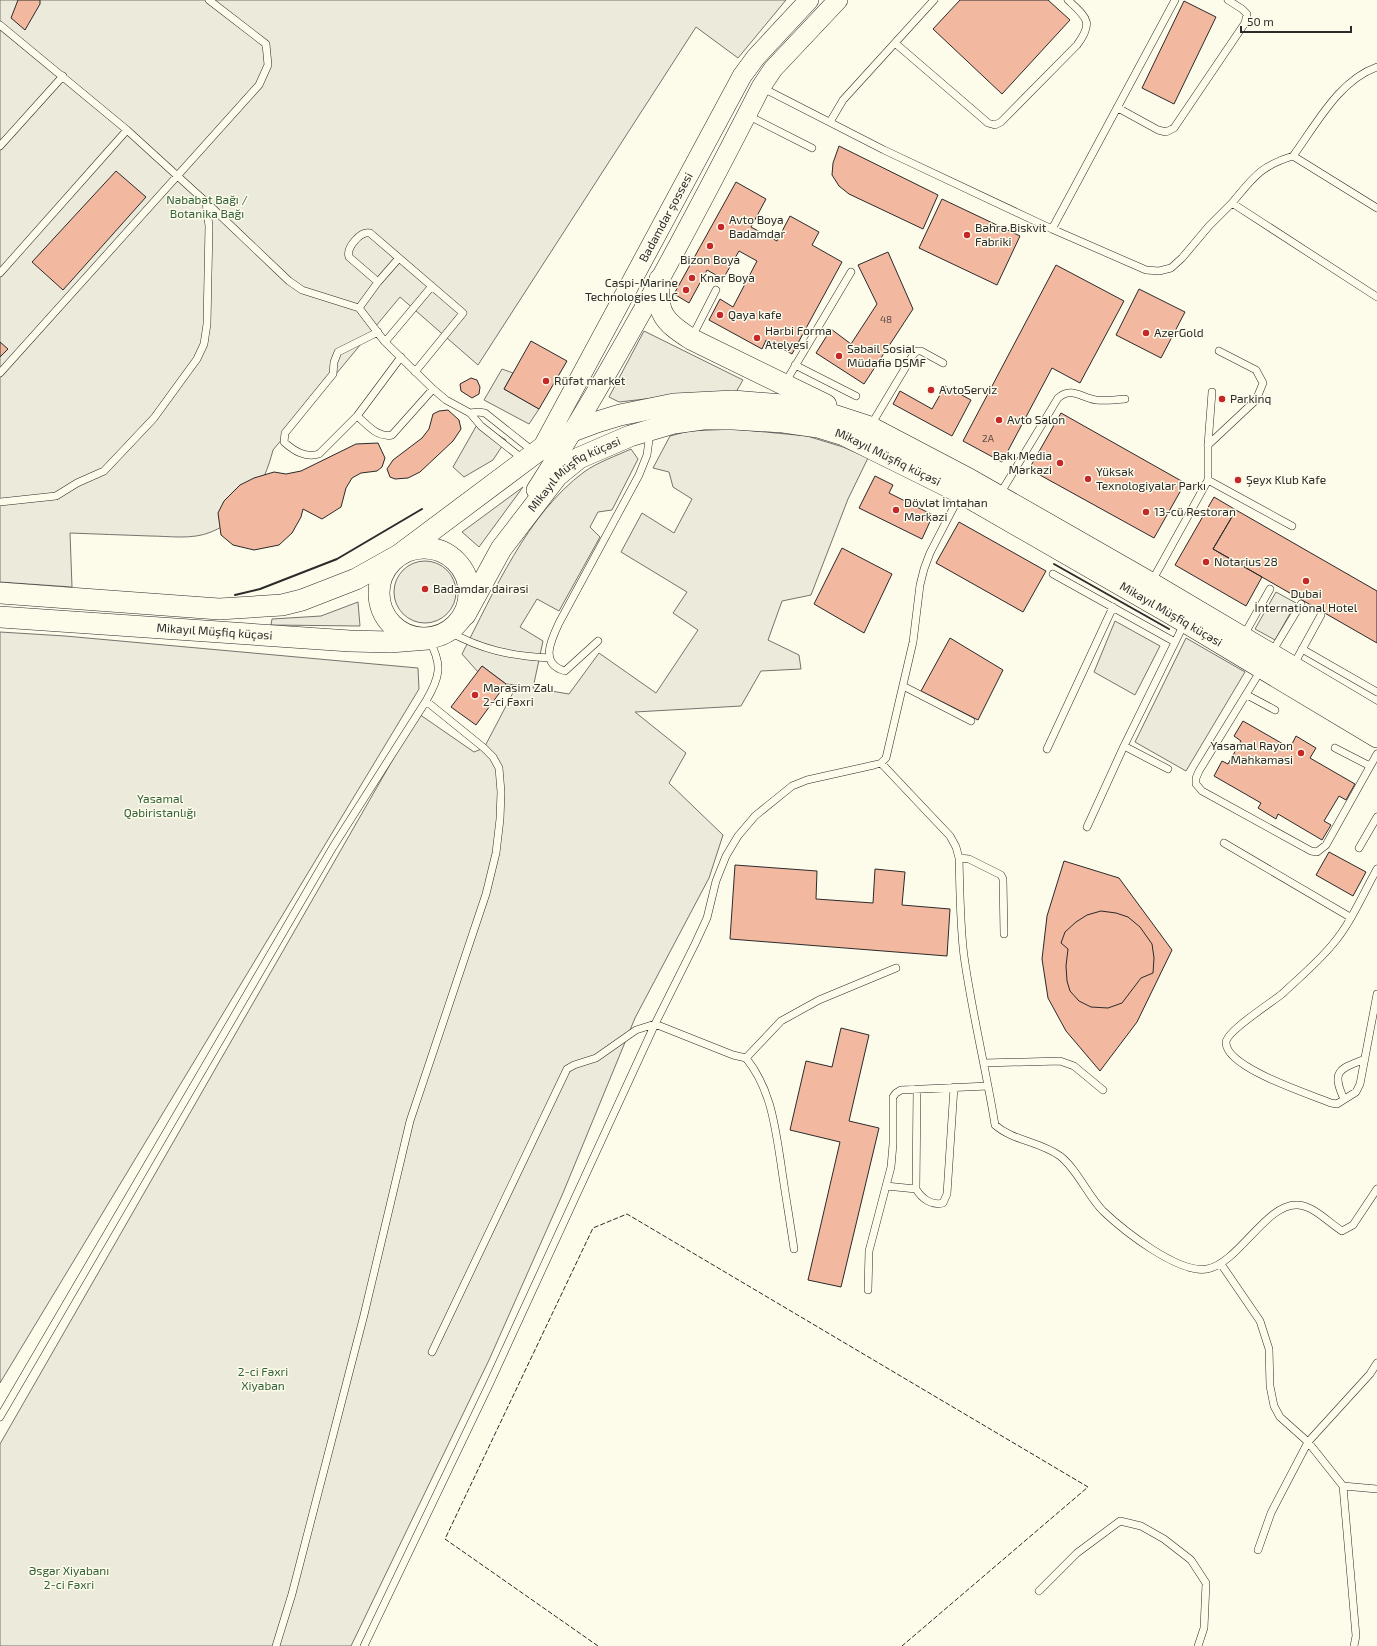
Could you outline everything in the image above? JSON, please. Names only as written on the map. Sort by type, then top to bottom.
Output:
[{"type":"main road","name":"Badamdar şossesi","points":[[534,454],[742,76],[756,57],[809,0]]},
{"type":"main road","name":"Badamdar şossesi","points":[[501,549],[573,431],[660,279],[761,87],[773,69],[838,0]]},
{"type":"main road","points":[[742,76],[761,87]]},
{"type":"main road","points":[[660,279],[658,298],[662,314],[674,328],[691,339],[870,427]]},
{"type":"main road","name":"Mikayıl Müşfiq küçəsi","points":[[0,594],[219,609],[282,605],[302,600],[356,579],[399,555],[534,454],[573,431],[597,422],[649,408],[674,404],[733,401],[807,408],[870,427],[999,496],[1243,637],[1267,661]]},
{"type":"main road","name":"Mikayıl Müşfiq küçəsi","points":[[465,615],[501,549],[541,495],[568,466],[593,451],[650,429],[674,423],[710,419],[762,420],[818,427],[844,435],[873,448],[961,493],[1185,622],[1267,661],[1377,737]]},
{"type":"main road","points":[[428,548],[442,551],[455,559],[464,571],[469,586],[469,600],[465,615],[456,626],[443,635],[428,639],[414,637],[400,631],[388,621],[381,608],[378,593],[381,578],[388,565],[399,555],[413,549],[428,548]]},
{"type":"main road","name":"Mikayıl Müşfiq küçəsi","points":[[0,617],[350,641],[390,642],[428,639]]},
{"type":"main road","name":"Mikayıl Müşfiq küçəsi","points":[[1267,661],[1297,658],[1377,717]]},
{"type":"lane","points":[[0,373],[259,85],[268,66],[266,44],[209,0]]},
{"type":"lane","points":[[895,43],[988,123],[995,125],[1001,122],[1066,56],[1085,34],[1088,25],[1084,15],[1068,0]]},
{"type":"lane","points":[[1052,229],[1118,108],[1174,0]]},
{"type":"lane","points":[[1118,108],[1158,130],[1166,132],[1174,128],[1245,23],[1246,14],[1242,9],[1228,0]]},
{"type":"lane","points":[[830,122],[843,100],[931,1]]},
{"type":"lane","points":[[1,28],[63,76],[127,130],[289,281],[302,290],[359,308],[385,342],[434,390],[446,400],[470,413],[481,426],[534,454]]},
{"type":"lane","points":[[761,87],[884,150],[1052,229],[1125,262],[1146,270],[1159,271],[1171,268],[1182,258],[1209,226],[1232,204],[1258,172],[1274,161],[1293,156],[1343,87],[1364,71],[1377,67]]},
{"type":"lane","points":[[0,146],[63,76]]},
{"type":"lane","points":[[747,115],[812,148]]},
{"type":"lane","points":[[0,273],[127,130]]},
{"type":"lane","points":[[1293,156],[1377,208]]},
{"type":"lane","points":[[0,502],[56,496],[78,482],[104,471],[154,418],[197,358],[204,344],[208,324],[209,226],[206,202]]},
{"type":"lane","points":[[1232,204],[1377,298]]},
{"type":"lane","points":[[378,282],[349,257],[348,254],[349,250],[362,234],[370,232],[463,313],[415,372]]},
{"type":"lane","points":[[359,308],[378,282],[399,258]]},
{"type":"lane","points":[[784,384],[851,272]]},
{"type":"lane","points":[[385,342],[432,286]]},
{"type":"lane","points":[[691,339],[716,290]]},
{"type":"lane","points":[[378,332],[338,352],[334,362],[333,374],[285,433],[284,442],[297,452],[305,455],[319,454],[357,416],[400,357]]},
{"type":"lane","points":[[870,427],[912,355],[917,351],[921,351],[943,362]]},
{"type":"lane","points":[[1208,445],[1256,400],[1263,384],[1256,370],[1219,351]]},
{"type":"lane","points":[[795,365],[856,396]]},
{"type":"lane","points":[[357,416],[374,431],[386,436],[392,435],[434,390]]},
{"type":"lane","points":[[999,496],[1058,398],[1064,393],[1071,392],[1096,400],[1125,399]]},
{"type":"lane","points":[[1151,583],[1208,480],[1208,445],[1212,392]]},
{"type":"lane","points":[[470,413],[478,412],[485,414],[534,454]]},
{"type":"lane","points":[[598,642],[565,671],[560,669],[550,658],[548,650],[551,639],[559,623],[639,475],[647,455],[650,429]]},
{"type":"lane","points":[[1208,480],[1292,526]]},
{"type":"lane","points":[[364,1646],[496,1371],[655,1024],[701,931],[716,881],[726,856],[742,831],[773,800],[792,786],[807,780],[880,763],[888,753],[913,642],[920,585],[924,569],[930,553],[961,493]]},
{"type":"lane","points":[[1053,574],[1175,642]]},
{"type":"lane","points":[[1243,637],[1270,589]]},
{"type":"lane","points":[[1301,604],[1199,771],[1196,778],[1196,784],[1202,791],[1311,851],[1317,852],[1326,845],[1377,754]]},
{"type":"lane","points":[[1047,750],[1113,607]]},
{"type":"lane","points":[[1321,615],[1297,658],[1377,692]]},
{"type":"lane","points":[[1087,827],[1124,746],[1185,622]]},
{"type":"lane","points":[[448,631],[470,643],[498,652],[517,656],[550,658]]},
{"type":"lane","points":[[0,1417],[333,847],[426,702],[439,672],[438,662],[428,639]]},
{"type":"lane","points":[[903,686],[971,721]]},
{"type":"lane","points":[[1246,695],[1275,710]]},
{"type":"lane","points":[[276,1646],[292,1594],[364,1315],[410,1121],[486,894],[496,853],[500,813],[499,768],[493,757],[484,748],[426,702]]},
{"type":"lane","points":[[1124,746],[1168,769]]},
{"type":"lane","points":[[1335,748],[1370,766]]},
{"type":"lane","points":[[880,763],[950,836],[956,847],[959,858],[964,955],[978,1041],[984,1063],[995,1125],[1008,1134],[1047,1147],[1062,1158],[1103,1211],[1156,1254],[1181,1265],[1206,1270],[1221,1264],[1282,1207],[1298,1205],[1311,1209],[1342,1231],[1353,1225],[1377,1189]]},
{"type":"lane","points":[[1359,848],[1377,817]]},
{"type":"lane","points":[[1224,843],[1350,917]]},
{"type":"lane","points":[[959,858],[969,859],[1001,875],[1003,879],[1004,934]]},
{"type":"lane","points":[[1377,869],[1333,944],[1317,962],[1269,1005],[1232,1030],[1227,1037],[1226,1043],[1228,1050],[1243,1066],[1259,1074],[1331,1103],[1337,1104],[1356,1092],[1360,1084],[1377,994]]},
{"type":"lane","points":[[746,1058],[781,1021],[819,1000],[896,968]]},
{"type":"lane","points":[[432,1352],[567,1069],[574,1065],[596,1058],[636,1030],[655,1024],[733,1055],[746,1058],[754,1068],[764,1086],[772,1108],[794,1250]]},
{"type":"lane","points":[[1344,1099],[1337,1083],[1337,1077],[1345,1066],[1365,1059]]},
{"type":"lane","points":[[984,1063],[1060,1061],[1074,1066],[1102,1090]]},
{"type":"lane","points":[[868,1290],[869,1250],[891,1166],[893,1144],[893,1097],[896,1093],[902,1090],[988,1086]]},
{"type":"lane","points":[[886,1186],[916,1190],[923,1198],[934,1204],[943,1203],[946,1199],[954,1087]]},
{"type":"lane","points":[[916,1190],[917,1089]]},
{"type":"lane","points":[[1221,1264],[1260,1321],[1269,1349],[1270,1386],[1274,1406],[1280,1417],[1308,1442],[1343,1486],[1356,1636],[1354,1646]]},
{"type":"lane","points":[[1258,1550],[1271,1513],[1308,1442],[1370,1374],[1377,1363]]},
{"type":"lane","points":[[1343,1486],[1377,1489]]},
{"type":"lane","points":[[1039,1591],[1077,1553],[1120,1521],[1141,1526],[1164,1539],[1191,1560],[1206,1583],[1204,1628],[1198,1646]]},
{"type":"green space","name":"Nəbabət Bağı / Botanika Bağı","points":[[0,0],[786,0],[738,58],[696,27],[478,365],[400,297],[273,450],[259,488],[244,509],[234,518],[211,532],[188,537],[70,533],[72,587],[0,582]]},
{"type":"green space","points":[[644,331],[743,380],[736,392],[680,395],[619,402],[609,397]]},
{"type":"green space","points":[[502,369],[513,373],[504,389],[539,409],[529,424],[484,400]]},
{"type":"green space","points":[[478,423],[506,440],[493,460],[464,477],[453,467]]},
{"type":"green space","name":"2-ci Fəxri Xiyaban","points":[[734,429],[807,436],[843,447],[868,458],[848,499],[811,595],[782,601],[768,640],[799,655],[801,669],[761,671],[741,706],[635,712],[686,753],[669,783],[723,835],[709,878],[635,1018],[563,1193],[489,1360],[351,1646],[0,1646],[0,1444],[419,714],[474,752],[484,748],[517,685],[506,684],[482,666],[478,672],[462,654],[514,556],[545,509],[564,489],[589,468],[631,449],[638,459],[612,510],[598,512],[590,527],[600,537],[559,611],[537,599],[520,627],[543,641],[533,688],[569,694],[599,653],[656,693],[698,630],[673,613],[687,592],[621,552],[642,513],[674,533],[692,499],[673,487],[669,472],[653,468],[670,436],[689,431]]},
{"type":"green space","points":[[523,487],[479,547],[462,532]]},
{"type":"green space","name":"Badamdar dairəsi","points":[[425,561],[437,563],[447,570],[454,580],[456,592],[454,604],[447,614],[437,621],[425,623],[413,621],[403,614],[396,604],[394,592],[396,580],[403,570],[413,563]]},
{"type":"green space","points":[[1276,592],[1296,603],[1275,640],[1255,629]]},
{"type":"green space","points":[[358,602],[360,626],[271,625],[272,619],[321,616]]},
{"type":"green space","points":[[1115,621],[1160,646],[1135,695],[1094,672]]},
{"type":"green space","name":"Yasamal Qəbiristanlığı","points":[[0,632],[65,636],[418,668],[419,689],[0,1383]]},
{"type":"green space","points":[[1186,638],[1245,672],[1186,771],[1135,742]]},
{"type":"building","points":[[18,0],[40,0],[40,4],[25,30],[11,18]]},
{"type":"building","points":[[960,0],[1048,0],[1070,20],[1002,94],[933,29]]},
{"type":"building","points":[[1184,1],[1216,17],[1174,104],[1142,88]]},
{"type":"building","points":[[839,146],[938,195],[923,229],[849,194],[839,186],[832,175],[833,163]]},
{"type":"building","points":[[116,171],[146,197],[63,290],[32,262]]},
{"type":"building","points":[[736,182],[766,199],[751,227],[777,241],[790,216],[819,232],[812,245],[842,262],[792,354],[766,340],[762,349],[709,320],[720,299],[733,307],[757,261],[739,251],[723,279],[707,270],[689,303],[674,294]]},
{"type":"building","points":[[942,199],[1020,236],[997,285],[919,248]]},
{"type":"building","points":[[888,252],[913,309],[864,384],[816,353],[831,329],[851,344],[877,304],[858,265]]},
{"type":"building","points":[[1056,265],[1124,301],[1080,383],[1052,368],[1002,462],[963,441]]},
{"type":"building","points":[[1139,289],[1185,312],[1161,358],[1116,335]]},
{"type":"building","points":[[531,341],[567,361],[539,409],[504,389]]},
{"type":"building","points":[[0,342],[8,349],[0,357]]},
{"type":"building","points":[[471,378],[477,380],[480,387],[479,394],[472,398],[461,391],[460,384]]},
{"type":"building","points":[[945,386],[971,400],[952,436],[893,404],[900,391],[932,409]]},
{"type":"building","points":[[448,410],[459,420],[461,429],[453,441],[420,472],[408,478],[395,479],[390,477],[387,469],[393,460],[422,438],[429,429],[433,414],[439,411]]},
{"type":"building","name":"Bakı Media Mərkəzi","points":[[1061,413],[1185,483],[1154,538],[1029,469]]},
{"type":"building","points":[[378,443],[385,458],[382,467],[377,471],[361,473],[352,478],[346,488],[341,507],[322,519],[303,509],[301,517],[292,533],[279,545],[254,550],[233,545],[221,535],[218,513],[224,501],[240,485],[254,478],[274,472],[286,474],[301,471],[356,444]]},
{"type":"building","points":[[875,476],[893,485],[889,493],[933,515],[922,539],[859,508]]},
{"type":"building","points":[[1214,497],[1236,510],[1213,549],[1262,577],[1246,606],[1175,565]]},
{"type":"building","points":[[1236,510],[1377,591],[1377,643],[1213,549]]},
{"type":"building","points":[[959,522],[1046,571],[1023,612],[936,563]]},
{"type":"building","points":[[842,548],[892,574],[864,633],[814,604]]},
{"type":"building","points":[[950,638],[1003,670],[978,720],[921,691]]},
{"type":"building","points":[[482,666],[506,684],[476,725],[451,707]]},
{"type":"building","points":[[1243,721],[1290,748],[1296,736],[1316,748],[1310,758],[1355,784],[1346,800],[1339,796],[1324,821],[1331,825],[1322,840],[1278,814],[1276,819],[1258,808],[1261,803],[1214,776],[1222,761],[1228,764],[1241,741],[1234,736]]},
{"type":"building","points":[[1329,852],[1366,872],[1353,896],[1316,875]]},
{"type":"building","points":[[1064,861],[1119,878],[1172,950],[1137,1022],[1100,1071],[1066,1031],[1048,998],[1042,959],[1047,916]]},
{"type":"building","points":[[735,865],[817,871],[816,899],[873,903],[875,869],[905,872],[902,905],[950,909],[947,956],[730,939]]},
{"type":"building","points":[[1101,911],[1116,913],[1128,917],[1140,927],[1152,944],[1154,958],[1153,973],[1141,978],[1122,1003],[1108,1008],[1091,1007],[1079,1001],[1070,991],[1067,981],[1066,966],[1068,949],[1061,943],[1065,932],[1076,922],[1087,915]]},
{"type":"building","points":[[841,1028],[869,1035],[849,1121],[879,1128],[841,1287],[808,1280],[840,1142],[790,1130],[806,1061],[832,1067]]},
{"type":"fence","points":[[598,1646],[445,1539],[593,1228],[627,1214],[1088,1487],[902,1646]]},
{"type":"wall","points":[[235,595],[260,589],[337,559],[422,509]]},
{"type":"wall","points":[[1054,564],[1169,629]]},
{"type":"place","name":"Avto Boya Badamdar","points":[[721,227]]},
{"type":"place","name":"Bəhrə Biskvit Fabriki","points":[[967,235]]},
{"type":"place","name":"Bizon Boya","points":[[710,246]]},
{"type":"place","name":"Knar Boya","points":[[692,278]]},
{"type":"place","name":"Caspi-Marine Technologies LLC","points":[[686,290]]},
{"type":"place","name":"Qaya kafe","points":[[720,315]]},
{"type":"place","name":"AzerGold","points":[[1146,333]]},
{"type":"place","name":"Hərbi Forma Atelyesi","points":[[757,338]]},
{"type":"place","name":"Səbail Sosial Müdafiə DSMF","points":[[839,356]]},
{"type":"place","name":"Rüfət market","points":[[546,381]]},
{"type":"place","name":"AvtoServiz","points":[[931,390]]},
{"type":"place","name":"Parkinq","points":[[1222,399]]},
{"type":"place","name":"Avto Salon","points":[[999,420]]},
{"type":"place","name":"Bakı Media Mərkəzi","points":[[1060,463]]},
{"type":"place","name":"Yüksək Texnologiyalar Parkı","points":[[1088,479]]},
{"type":"place","name":"Şeyx Klub Kafe","points":[[1238,480]]},
{"type":"place","name":"Dövlət İmtahan Mərkəzi","points":[[896,510]]},
{"type":"place","name":"13-cü Restoran","points":[[1146,512]]},
{"type":"place","name":"Notarius 28","points":[[1206,562]]},
{"type":"place","name":"Dubai İnternational Hotel","points":[[1306,581]]},
{"type":"place","name":"Badamdar dairəsi","points":[[425,589]]},
{"type":"place","name":"Mərasim Zalı 2-ci Fəxri","points":[[475,695]]},
{"type":"place","name":"Yasamal Rayon Məhkəməsi","points":[[1301,753]]},
{"type":"park label","name":"Əsgər Xiyabanı 2-ci Fəxri","points":[[69,1578]]}]
